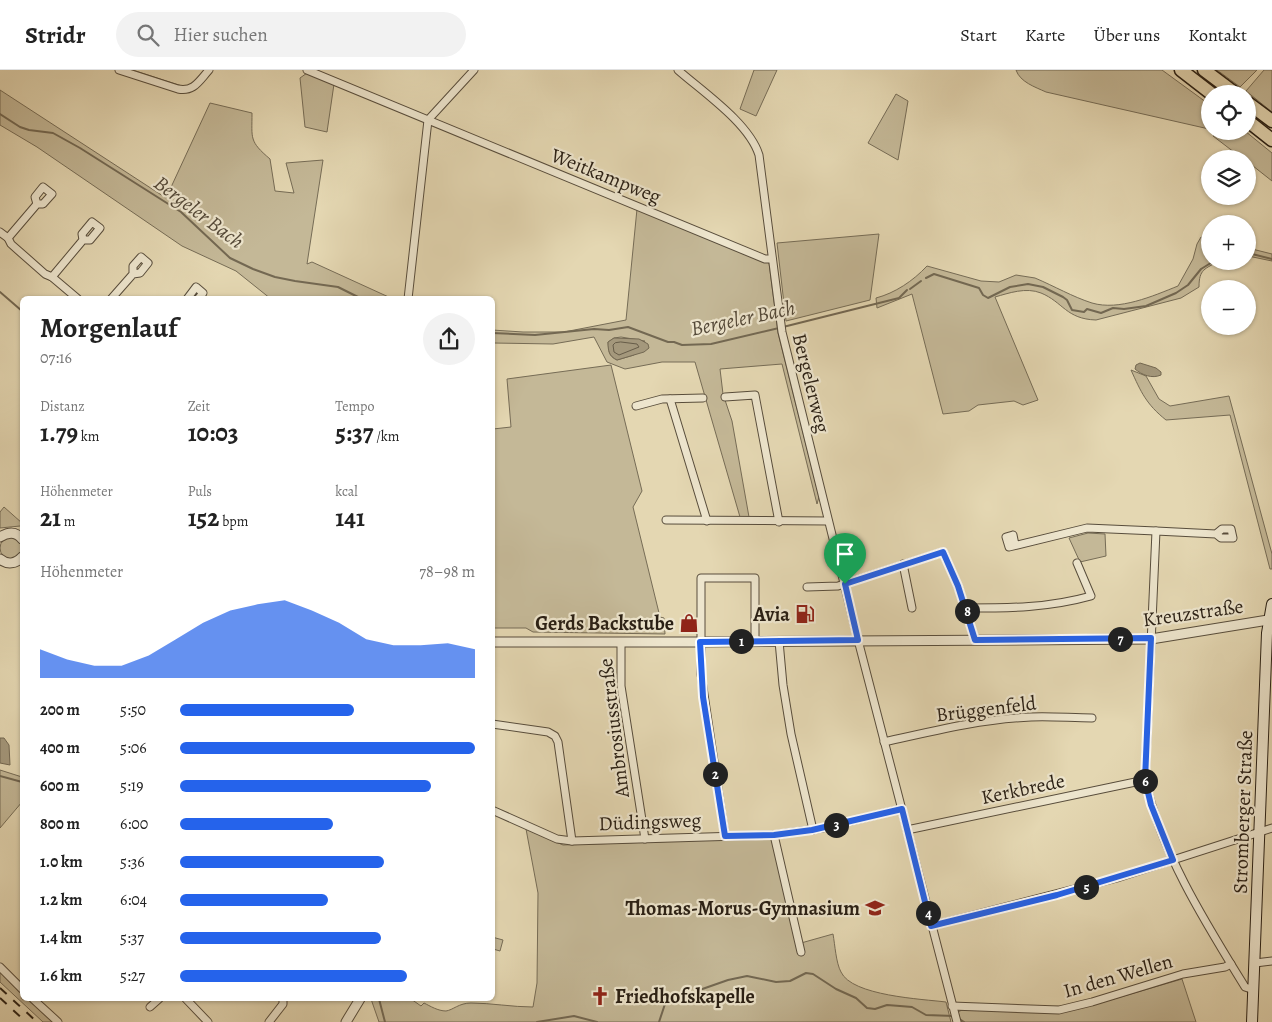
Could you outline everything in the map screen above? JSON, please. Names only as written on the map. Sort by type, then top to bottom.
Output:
[{"type":"highway","points":[[1181,70],[1201,85]]},
{"type":"highway","points":[[1204,70],[1225,85]]},
{"type":"highway","points":[[1256,109],[1272,121]]},
{"type":"highway","points":[[1256,127],[1272,140]]},
{"type":"main road","name":"Stromberger Straße","points":[[1252,1022],[1269,676],[1268,620],[1272,604]]},
{"type":"street","points":[[119,70],[178,89],[187,90],[195,86],[209,70]]},
{"type":"street","name":"Weitkampweg","points":[[307,70],[765,259],[772,258]]},
{"type":"street","points":[[408,296],[428,120],[474,70]]},
{"type":"street","name":"Bergelerweg","points":[[678,70],[733,118],[754,142],[759,155],[780,324],[858,640],[956,1018]]},
{"type":"street","points":[[8,238],[36,204]]},
{"type":"street","points":[[0,232],[44,274],[52,277],[74,296]]},
{"type":"street","points":[[52,277],[83,240]]},
{"type":"street","points":[[114,296],[133,274]]},
{"type":"street","points":[[189,296],[196,287],[203,293],[200,296]]},
{"type":"street","points":[[725,397],[755,395],[778,522]]},
{"type":"street","points":[[636,406],[662,399],[703,398]]},
{"type":"street","points":[[670,399],[707,521]]},
{"type":"street","points":[[666,520],[828,521]]},
{"type":"street","points":[[1015,545],[1087,528],[1216,534]]},
{"type":"street","points":[[1156,531],[1145,780],[1151,805],[1173,860],[1245,987],[1254,990]]},
{"type":"street","points":[[0,537],[10,533],[20,536]]},
{"type":"street","points":[[807,587],[838,586],[943,552],[958,586],[975,640]]},
{"type":"street","points":[[0,558],[8,563],[20,559]]},
{"type":"street","points":[[966,608],[1025,608],[1065,604],[1091,596],[1077,563]]},
{"type":"street","points":[[903,564],[912,608]]},
{"type":"street","points":[[725,836],[703,697],[700,642],[700,578],[755,578],[755,641]]},
{"type":"street","name":"Kreuzstraße","points":[[495,642],[1151,638],[1268,620]]},
{"type":"street","points":[[779,641],[786,705],[812,830]]},
{"type":"street","name":"Ambrosiusstraße","points":[[621,642],[622,686],[644,839]]},
{"type":"street","name":"Brüggenfeld","points":[[884,742],[942,729],[999,720],[1031,717],[1092,718]]},
{"type":"street","points":[[495,724],[548,732],[556,736],[572,841]]},
{"type":"street","name":"Kerkbrede","points":[[907,830],[1145,780]]},
{"type":"street","name":"Düdingsweg","points":[[495,811],[557,839],[572,841],[774,835],[812,830],[902,809]]},
{"type":"street","points":[[931,926],[1057,895],[1272,828]]},
{"type":"street","points":[[774,835],[801,952]]},
{"type":"street","points":[[1255,963],[1272,961]]},
{"type":"street","name":"In den Wellen","points":[[952,1006],[1058,1010],[1092,1002],[1183,974],[1225,967],[1231,964]]},
{"type":"street","points":[[0,967],[20,987]]},
{"type":"street","points":[[35,1001],[58,1022]]},
{"type":"street","points":[[150,1007],[157,1001]]},
{"type":"street","points":[[188,1001],[208,1022]]},
{"type":"street","points":[[269,1022],[283,1004],[283,1001]]},
{"type":"street","points":[[346,1022],[359,1001]]},
{"type":"shaded area","points":[[754,70],[777,70],[756,116],[740,109]]},
{"type":"shaded area","points":[[1016,70],[1162,70],[1201,98],[1201,127],[1046,92],[1024,81]]},
{"type":"shaded area","points":[[1217,70],[1257,70],[1242,85],[1237,85]]},
{"type":"shaded area","points":[[1264,70],[1272,70],[1272,112],[1256,99],[1256,85],[1251,85]]},
{"type":"shaded area","points":[[307,73],[334,84],[327,132],[305,127],[300,78]]},
{"type":"shaded area","points":[[0,90],[166,198],[210,103],[252,113],[253,139],[258,148],[270,159],[275,191],[294,193],[286,163],[323,160],[307,264],[312,262],[386,296],[267,296],[236,271],[182,246],[37,147],[0,125]]},
{"type":"shaded area","points":[[896,94],[908,101],[898,160],[868,143]]},
{"type":"shaded area","points":[[1218,140],[1256,140],[1272,153],[1272,181],[1256,168],[1256,150],[1231,150]]},
{"type":"shaded area","points":[[637,209],[769,263],[778,333],[819,497],[817,504],[782,364],[720,369],[723,394],[732,421],[749,517],[740,517],[695,362],[662,362],[625,369],[607,362],[594,337],[553,344],[495,343],[495,330],[564,332],[626,320]],"holes":[[[621,337],[645,341],[634,355],[617,360],[612,357],[608,342],[614,338]]]},
{"type":"shaded area","points":[[879,234],[870,300],[786,321],[777,243]]},
{"type":"shaded area","points":[[1201,237],[1201,270],[1204,270],[1200,276],[1199,287],[1181,298],[1096,320],[1078,317],[1048,297],[1035,291],[1018,291],[995,297],[1038,400],[1023,405],[1014,401],[978,405],[969,411],[943,414],[912,294],[877,308],[876,298],[903,286],[927,266],[981,281],[999,282],[1016,275],[1035,278],[1092,303],[1102,305],[1124,304],[1147,298],[1178,286],[1193,259]]},
{"type":"shaded area","points":[[1256,250],[1272,254],[1272,261],[1256,258]]},
{"type":"shaded area","points":[[611,365],[642,491],[633,507],[660,617],[664,618],[665,634],[533,632],[526,628],[495,628],[495,429],[511,427],[507,379]]},
{"type":"shaded area","points":[[1131,370],[1146,376],[1159,399],[1170,406],[1229,396],[1272,554],[1272,569],[1270,569],[1230,415],[1166,420],[1145,397]]},
{"type":"shaded area","points":[[4,507],[20,521],[20,526],[0,528],[0,512]]},
{"type":"shaded area","points":[[1088,533],[1105,534],[1106,556],[1080,562],[1069,538]]},
{"type":"shaded area","points":[[11,537],[19,540],[19,556],[11,559],[3,556],[0,548],[3,540]]},
{"type":"shaded area","points":[[0,770],[20,776],[20,804],[0,828]]},
{"type":"shaded area","points":[[526,829],[563,845],[772,838],[801,943],[833,934],[839,968],[848,980],[859,986],[889,995],[946,1002],[951,1022],[379,1022],[372,1001],[414,1001],[421,1006],[424,1003],[446,1011],[471,1003],[533,1007],[537,983],[538,893]]},
{"type":"shaded area","points":[[495,938],[503,940],[500,951],[495,950]]},
{"type":"shaded area","points":[[0,972],[20,991],[20,1001],[0,982]]},
{"type":"shaded area","points":[[1182,979],[1196,1022],[961,1022],[958,1012],[962,1010],[1093,1005]]},
{"type":"shaded area","points":[[20,1001],[30,1001],[53,1022],[43,1022]]},
{"type":"water","points":[[614,338],[639,339],[648,344],[649,348],[644,352],[617,360],[611,355],[608,348],[608,342]]},
{"type":"water","points":[[1140,363],[1156,368],[1161,372],[1161,375],[1147,376],[1141,373],[1135,369],[1136,365]]},
{"type":"water","points":[[0,738],[4,738],[9,745],[10,765],[0,763]]},
{"type":"waterway","points":[[131,70],[180,86]]},
{"type":"waterway","name":"Bergeler Bach","points":[[0,114],[20,127],[53,133],[80,148],[181,212],[230,258],[275,277],[338,287],[356,296]]},
{"type":"waterway","name":"Bergeler Bach","points":[[1256,255],[1272,259]]},
{"type":"waterway","name":"Bergeler Bach","points":[[926,278],[934,274],[979,288],[983,295],[988,298],[1010,287],[1028,284],[1043,287],[1063,297],[1067,300],[1072,310],[1084,312],[1087,309],[1101,313],[1113,308],[1124,309],[1146,306],[1176,293],[1188,285],[1201,269]]},
{"type":"waterway","name":"Bergeler Bach","points":[[910,289],[921,281]]},
{"type":"waterway","name":"Bergeler Bach","points":[[783,327],[899,298],[907,290]]},
{"type":"waterway","points":[[0,292],[20,309]]},
{"type":"waterway","name":"Bergeler Bach","points":[[495,333],[535,335],[628,327],[668,342],[682,345],[711,344],[779,328]]},
{"type":"waterway","points":[[0,776],[20,781]]},
{"type":"waterway","points":[[659,1022],[665,1004],[671,1000],[728,980],[747,976],[776,982],[790,981],[806,973],[813,974],[836,989],[856,998],[867,1008],[875,1009],[887,1005],[912,1007],[926,1015],[954,1016]]},
{"type":"waterway","points":[[380,1001],[385,1022]]},
{"type":"waterway","points":[[537,1022],[574,1016],[597,1022]]},
{"type":"waterway","points":[[958,1018],[964,1022]]},
{"type":"railway","points":[[0,988],[37,1022]]},
{"type":"railway","points":[[0,998],[26,1022]]},
{"type":"place","name":"Avia","points":[[805,614]]},
{"type":"place","name":"Gerds Backstube","points":[[689,623]]},
{"type":"place","name":"Thomas-Morus-Gymnasium","points":[[875,908]]},
{"type":"place","name":"Friedhofskapelle","points":[[600,996]]},
{"type":"route","points":[[943,552],[966,608],[975,640],[1111,640],[1151,638],[1145,780],[1159,828],[1173,860],[1057,895],[931,926],[902,809],[812,830],[774,835],[725,836],[703,697],[700,642],[858,640],[845,584],[943,552]]}]
